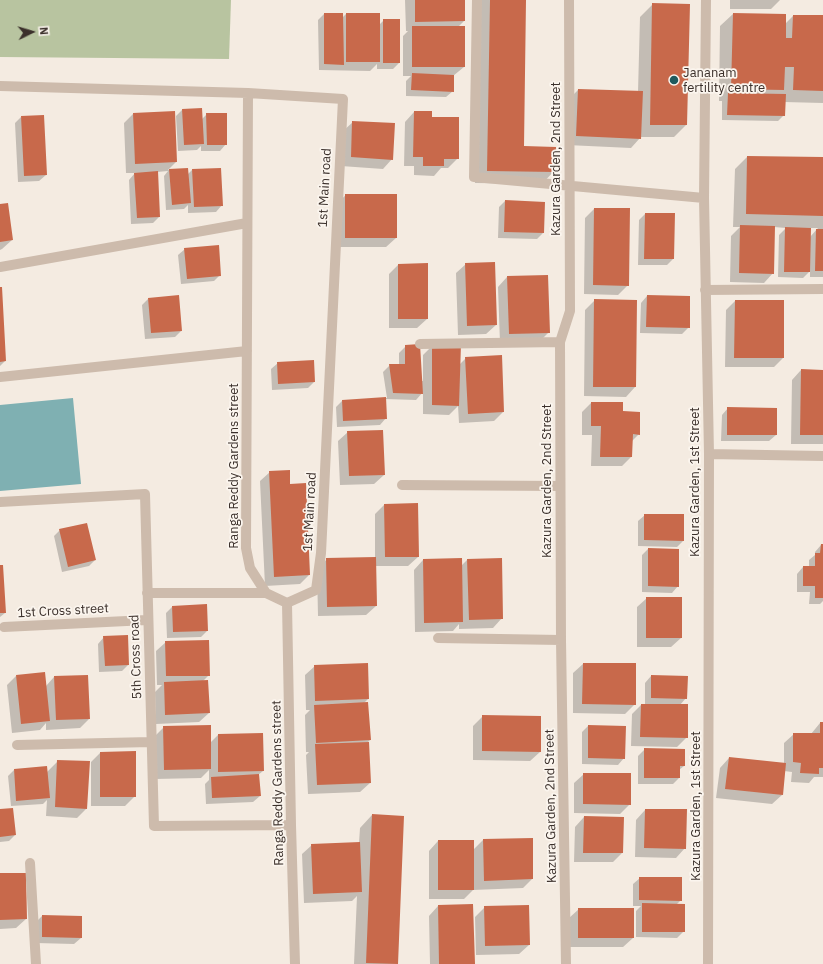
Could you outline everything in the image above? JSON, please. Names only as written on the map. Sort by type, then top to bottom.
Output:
[{"type":"street","points":[[477,0],[474,177],[704,198]]},
{"type":"street","name":"Kazura Garden, 2nd Street","points":[[566,964],[561,640],[560,342],[570,311],[569,0]]},
{"type":"street","name":"Kazura Garden, 1st Street","points":[[706,0],[704,198],[709,454],[708,964]]},
{"type":"street","name":"1st Main road","points":[[0,86],[248,93],[343,99],[321,553],[316,590],[288,603]]},
{"type":"street","name":"Ranga Reddy Gardens street","points":[[248,93],[246,548],[250,568],[266,593]]},
{"type":"street","points":[[0,267],[247,223]]},
{"type":"street","points":[[705,290],[823,290]]},
{"type":"street","points":[[420,344],[560,342]]},
{"type":"street","points":[[0,377],[247,351]]},
{"type":"street","points":[[709,454],[823,456]]},
{"type":"street","points":[[402,485],[560,486]]},
{"type":"street","name":"5th Cross road","points":[[0,502],[144,494],[154,826],[291,825]]},
{"type":"street","points":[[147,593],[266,593],[288,603]]},
{"type":"street","name":"Ranga Reddy Gardens street","points":[[288,603],[291,825],[295,964]]},
{"type":"street","name":"1st Cross street","points":[[4,627],[147,620]]},
{"type":"street","points":[[438,638],[561,640]]},
{"type":"street","points":[[17,745],[151,742]]},
{"type":"street","points":[[30,862],[36,964]]},
{"type":"green space","points":[[0,0],[231,0],[229,59],[0,57]]},
{"type":"water","points":[[73,398],[81,484],[0,491],[0,405]]},
{"type":"building","points":[[415,0],[465,0],[465,21],[415,22]]},
{"type":"building","points":[[490,0],[526,0],[524,146],[556,147],[555,172],[487,171]]},
{"type":"building","points":[[652,3],[690,4],[687,125],[650,125]]},
{"type":"building","points":[[324,13],[343,13],[344,65],[324,64]]},
{"type":"building","points":[[346,13],[380,13],[380,62],[346,62]]},
{"type":"building","points":[[733,13],[786,14],[786,38],[792,38],[793,15],[823,15],[823,91],[793,90],[794,67],[785,67],[784,90],[731,89]]},
{"type":"building","points":[[383,19],[400,19],[400,63],[383,63]]},
{"type":"building","points":[[412,26],[465,26],[465,67],[412,67]]},
{"type":"building","points":[[412,73],[454,75],[454,92],[411,90]]},
{"type":"building","points":[[578,89],[643,91],[641,139],[576,136]]},
{"type":"building","points":[[728,93],[786,94],[785,116],[727,115]]},
{"type":"building","points":[[202,108],[204,144],[184,145],[182,109]]},
{"type":"building","points":[[175,111],[177,162],[135,164],[133,113]]},
{"type":"building","points":[[414,111],[432,111],[432,117],[459,117],[459,159],[444,159],[444,166],[423,166],[423,157],[413,157]]},
{"type":"building","points":[[206,113],[227,113],[227,145],[207,145]]},
{"type":"building","points":[[44,115],[47,175],[24,176],[21,116]]},
{"type":"building","points":[[352,121],[395,123],[393,160],[351,157]]},
{"type":"building","points":[[747,156],[823,157],[823,216],[746,214]]},
{"type":"building","points":[[188,168],[191,203],[172,205],[169,169]]},
{"type":"building","points":[[221,168],[223,206],[194,207],[192,169]]},
{"type":"building","points":[[158,171],[160,217],[137,218],[134,173]]},
{"type":"building","points":[[345,194],[397,194],[397,238],[345,238]]},
{"type":"building","points":[[505,200],[545,202],[544,233],[504,232]]},
{"type":"building","points":[[8,203],[13,240],[0,242],[0,204]]},
{"type":"building","points":[[594,208],[630,208],[629,286],[593,285]]},
{"type":"building","points":[[645,213],[675,213],[674,259],[644,259]]},
{"type":"building","points":[[740,225],[775,226],[774,274],[739,273]]},
{"type":"building","points":[[785,227],[811,228],[810,272],[784,272]]},
{"type":"building","points":[[816,229],[823,229],[823,271],[815,271]]},
{"type":"building","points":[[219,245],[221,276],[187,279],[184,248]]},
{"type":"building","points":[[495,262],[497,325],[467,326],[465,263]]},
{"type":"building","points":[[428,263],[428,319],[398,319],[398,264]]},
{"type":"building","points":[[548,275],[550,333],[509,334],[507,276]]},
{"type":"building","points":[[0,287],[2,287],[6,361],[0,362]]},
{"type":"building","points":[[179,295],[182,331],[151,333],[148,298]]},
{"type":"building","points":[[647,295],[690,296],[690,328],[646,327]]},
{"type":"building","points":[[594,299],[637,300],[636,387],[593,387]]},
{"type":"building","points":[[735,300],[784,300],[784,358],[734,358]]},
{"type":"building","points":[[420,344],[423,394],[393,393],[389,364],[405,364],[405,345]]},
{"type":"building","points":[[432,344],[461,344],[459,406],[432,405]]},
{"type":"building","points":[[502,355],[504,412],[468,414],[465,357]]},
{"type":"building","points":[[314,360],[315,382],[278,384],[277,362]]},
{"type":"building","points":[[801,369],[823,370],[823,435],[800,435]]},
{"type":"building","points":[[386,397],[387,419],[343,421],[342,400]]},
{"type":"building","points":[[591,402],[623,402],[623,411],[640,412],[640,435],[633,434],[632,457],[600,457],[601,426],[591,426]]},
{"type":"building","points":[[727,407],[777,408],[777,435],[727,435]]},
{"type":"building","points":[[383,430],[385,475],[349,476],[347,431]]},
{"type":"building","points":[[290,470],[290,484],[306,483],[310,575],[274,577],[269,471]]},
{"type":"building","points":[[418,503],[419,557],[385,557],[384,504]]},
{"type":"building","points":[[644,514],[684,514],[684,541],[644,540]]},
{"type":"building","points":[[87,523],[96,560],[68,567],[59,529]]},
{"type":"building","points":[[821,544],[823,544],[823,598],[815,598],[815,586],[803,586],[803,566],[815,566],[815,553],[820,553]]},
{"type":"building","points":[[648,548],[679,549],[679,587],[648,586]]},
{"type":"building","points":[[376,557],[377,606],[327,607],[326,558]]},
{"type":"building","points":[[462,558],[463,622],[424,623],[423,559]]},
{"type":"building","points":[[502,558],[503,619],[469,620],[467,559]]},
{"type":"building","points":[[0,565],[3,565],[6,613],[0,613]]},
{"type":"building","points":[[646,597],[682,597],[682,638],[646,638]]},
{"type":"building","points":[[207,604],[208,631],[173,632],[172,606]]},
{"type":"building","points":[[128,635],[129,665],[105,666],[103,636]]},
{"type":"building","points":[[209,640],[210,676],[166,676],[165,641]]},
{"type":"building","points":[[368,663],[369,699],[315,701],[314,665]]},
{"type":"building","points":[[583,663],[636,663],[636,705],[582,704]]},
{"type":"building","points":[[45,672],[50,721],[21,724],[16,675]]},
{"type":"building","points":[[88,675],[90,719],[56,720],[54,676]]},
{"type":"building","points":[[651,675],[688,676],[687,699],[651,698]]},
{"type":"building","points":[[208,680],[210,713],[165,715],[164,682]]},
{"type":"building","points":[[368,702],[371,740],[316,743],[314,705]]},
{"type":"building","points":[[641,704],[688,704],[688,738],[640,737]]},
{"type":"building","points":[[482,715],[541,716],[541,752],[482,751]]},
{"type":"building","points":[[820,722],[823,722],[823,768],[819,768],[819,774],[800,773],[801,763],[793,762],[793,733],[820,733]]},
{"type":"building","points":[[211,725],[211,769],[164,770],[163,726]]},
{"type":"building","points":[[588,725],[626,726],[625,759],[588,758]]},
{"type":"building","points":[[263,733],[264,771],[218,772],[218,734]]},
{"type":"building","points":[[369,742],[371,783],[317,785],[315,744]]},
{"type":"building","points":[[644,748],[685,749],[685,766],[680,766],[680,778],[644,778]]},
{"type":"building","points":[[136,751],[136,797],[100,797],[100,752]]},
{"type":"building","points":[[729,757],[786,763],[783,795],[725,789]]},
{"type":"building","points":[[57,760],[90,761],[87,809],[55,807]]},
{"type":"building","points":[[47,766],[50,798],[16,801],[14,769]]},
{"type":"building","points":[[583,773],[631,773],[631,805],[583,804]]},
{"type":"building","points":[[259,774],[261,796],[212,798],[211,777]]},
{"type":"building","points":[[13,808],[16,835],[0,837],[0,809]]},
{"type":"building","points":[[645,809],[687,809],[686,849],[644,848]]},
{"type":"building","points":[[372,814],[404,816],[398,964],[366,963]]},
{"type":"building","points":[[584,816],[624,817],[623,853],[583,853]]},
{"type":"building","points":[[533,838],[533,879],[484,881],[483,839]]},
{"type":"building","points":[[438,840],[474,840],[474,890],[438,890]]},
{"type":"building","points":[[360,842],[362,892],[313,894],[311,844]]},
{"type":"building","points":[[0,873],[26,873],[27,919],[0,920]]},
{"type":"building","points":[[639,877],[682,877],[682,901],[639,900]]},
{"type":"building","points":[[642,903],[685,904],[685,932],[642,932]]},
{"type":"building","points":[[473,904],[475,964],[439,964],[438,905]]},
{"type":"building","points":[[529,905],[530,945],[485,946],[484,906]]},
{"type":"building","points":[[578,908],[634,908],[634,938],[578,938]]},
{"type":"building","points":[[42,915],[82,916],[82,938],[42,937]]},
{"type":"place","name":"Jananam fertility centre","points":[[674,80]]}]
